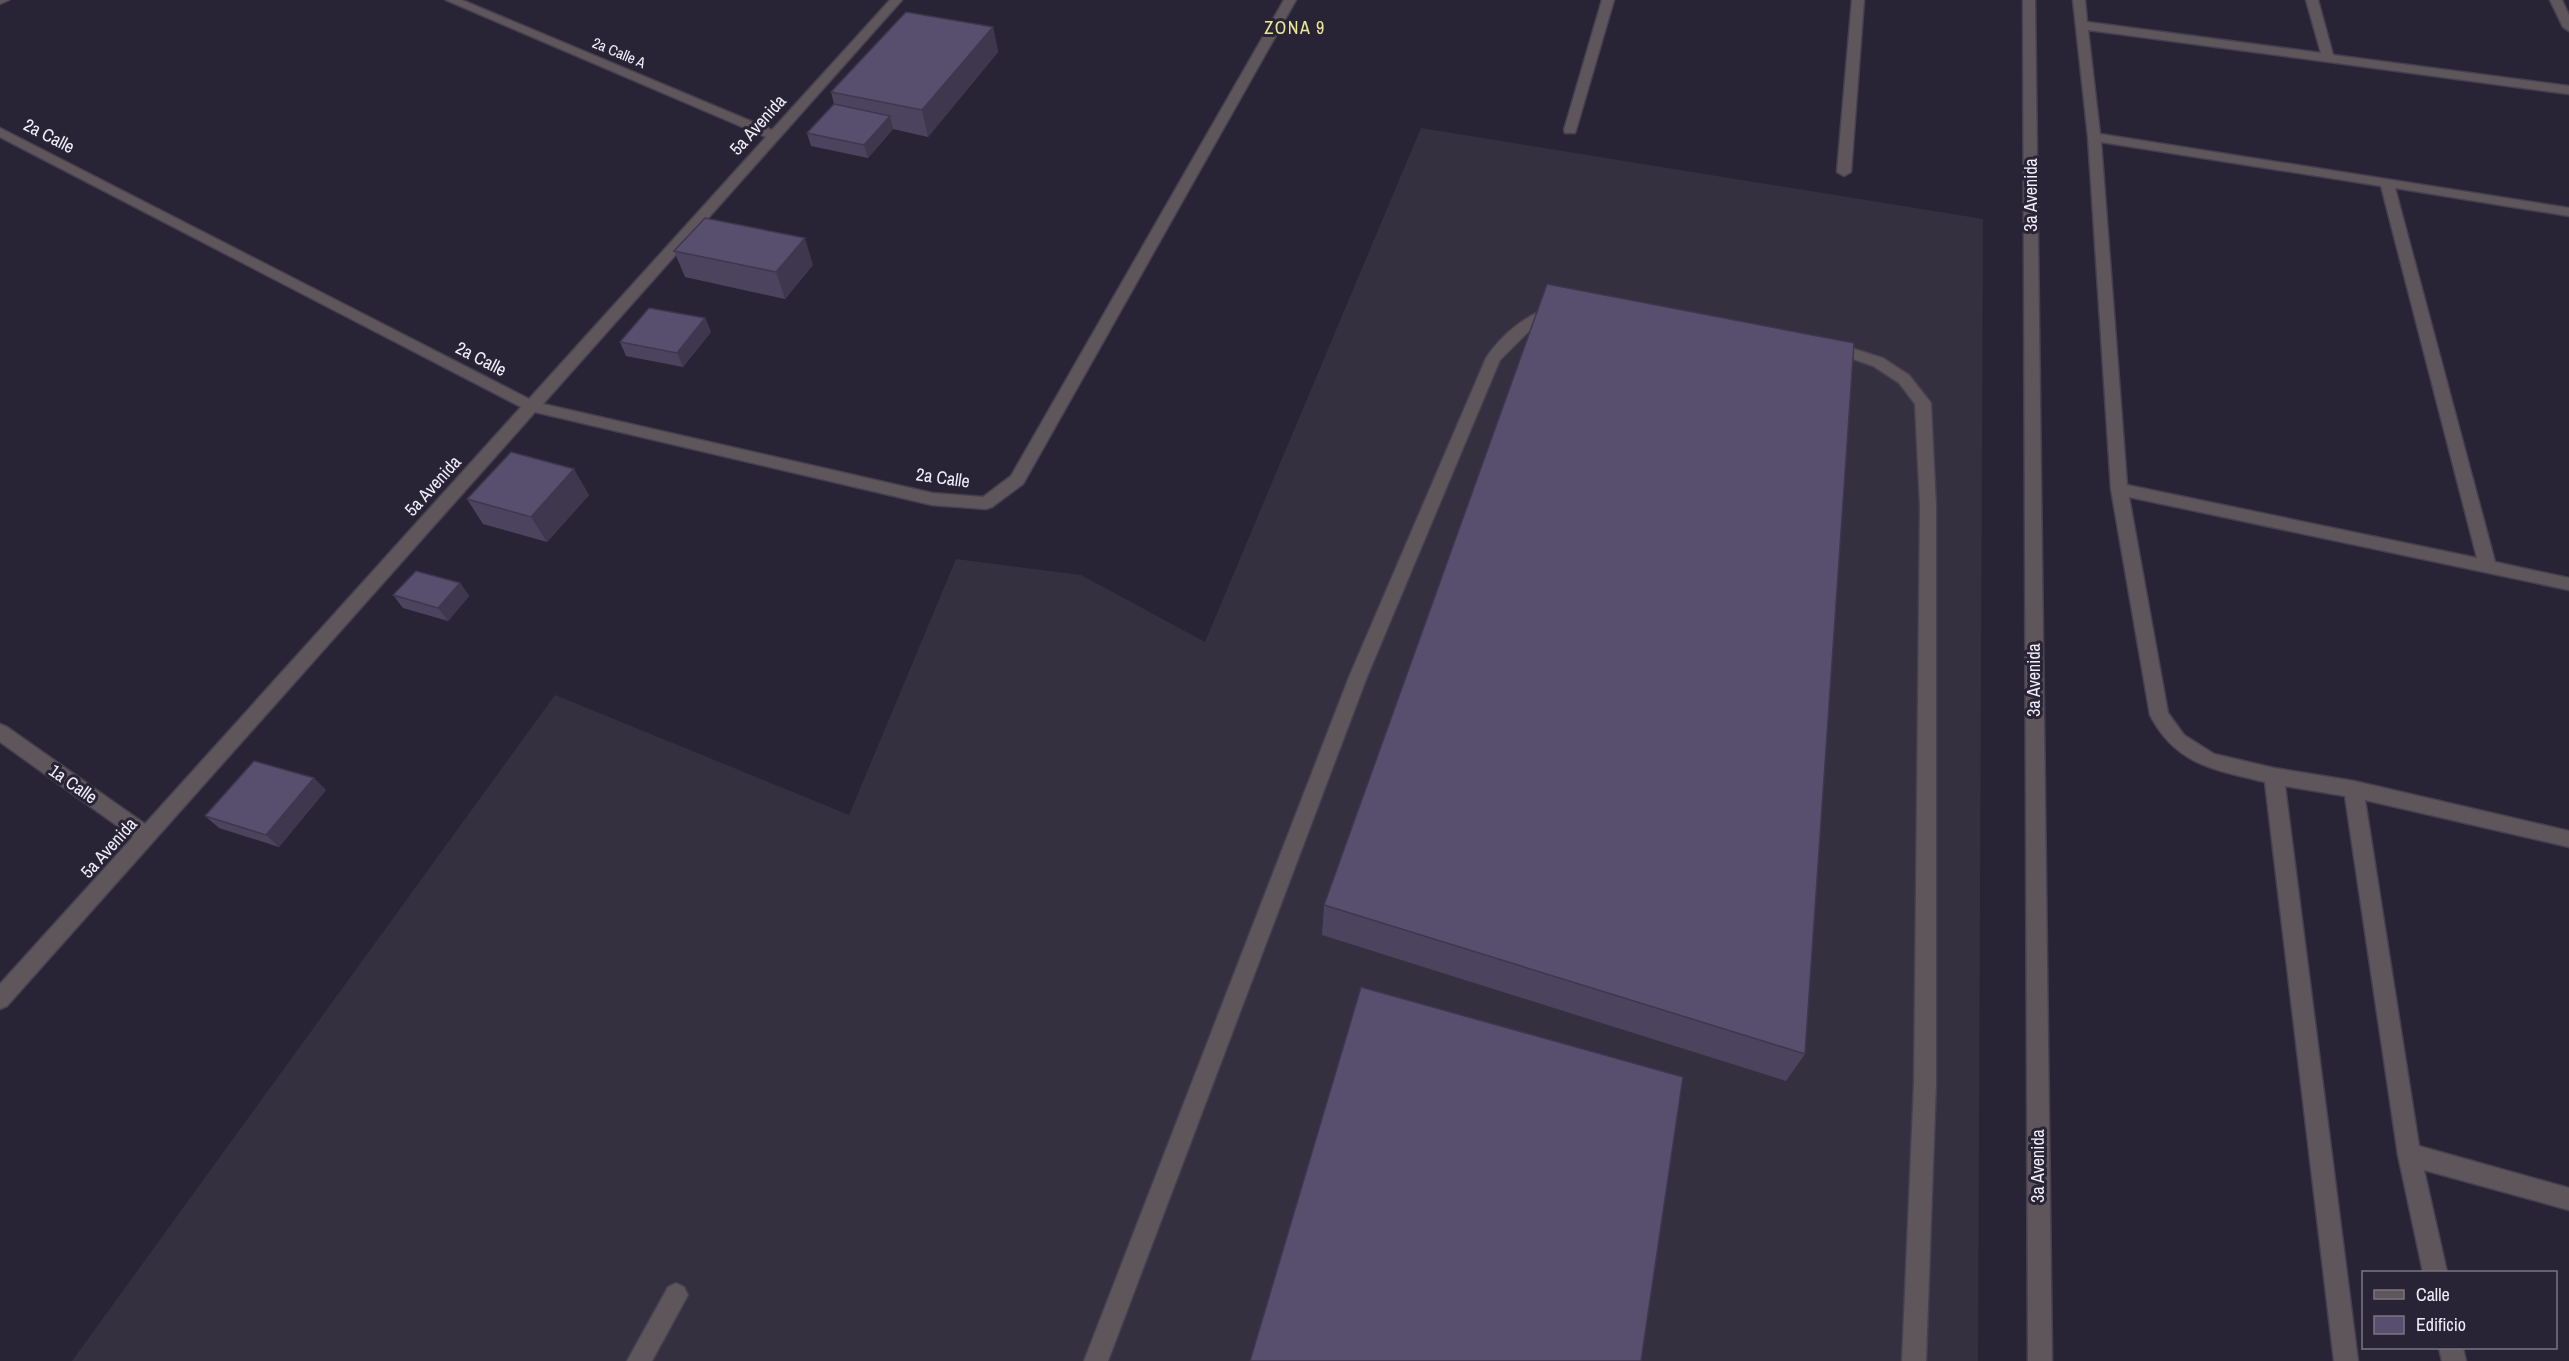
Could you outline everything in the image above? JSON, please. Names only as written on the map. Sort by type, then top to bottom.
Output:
[{"type":"street","name":"2a Calle A","points":[[453,0],[774,136]]},
{"type":"street","name":"5a Avenida","points":[[0,999],[896,0]]},
{"type":"street","name":"2a Calle","points":[[0,132],[531,406],[932,499],[986,503],[1017,480],[1290,0]]},
{"type":"street","points":[[1570,130],[1608,0]]},
{"type":"street","points":[[1844,172],[1858,0]]},
{"type":"street","name":"3a Avenida","points":[[2029,0],[2040,1361]]},
{"type":"street","points":[[2079,0],[2094,137],[2119,489],[2159,715],[2177,740],[2209,761],[2274,776],[2354,789],[2569,839]]},
{"type":"street","points":[[2312,0],[2328,58]]},
{"type":"street","points":[[2556,0],[2569,27]]},
{"type":"street","points":[[2080,25],[2569,90]]},
{"type":"street","points":[[2094,137],[2569,212]]},
{"type":"street","points":[[2387,184],[2488,568]]},
{"type":"street","points":[[1096,1361],[1358,677],[1493,358],[1524,327],[1546,312],[1575,309]]},
{"type":"street","points":[[1809,343],[1821,344],[1878,362],[1905,379],[1923,403],[1928,507],[1925,1071],[1914,1361]]},
{"type":"street","points":[[2119,489],[2569,584]]},
{"type":"street","name":"1a Calle","points":[[0,732],[146,835]]},
{"type":"street","points":[[2274,776],[2346,1361]]},
{"type":"street","points":[[2354,789],[2409,1155],[2435,1271]]},
{"type":"street","points":[[2409,1155],[2569,1199]]},
{"type":"street","points":[[639,1361],[676,1295]]},
{"type":"shaded area","points":[[1421,128],[1983,219],[1978,1361],[72,1361],[555,695],[849,815],[956,559],[1081,575],[1205,642]]},
{"type":"building","points":[[906,12],[993,27],[922,110],[831,92]]},
{"type":"building","points":[[834,104],[890,116],[864,145],[807,133]]},
{"type":"building","points":[[705,218],[805,238],[776,272],[674,251]]},
{"type":"building","points":[[1547,284],[1854,343],[1805,1054],[1324,905]]},
{"type":"building","points":[[649,308],[705,318],[677,353],[620,342]]},
{"type":"building","points":[[511,452],[574,469],[531,517],[467,499]]},
{"type":"building","points":[[416,571],[460,583],[438,608],[393,595]]},
{"type":"building","points":[[254,761],[314,778],[266,835],[205,816]]},
{"type":"building","points":[[1361,987],[1683,1077],[1641,1361],[1250,1361]]},
{"type":"district","name":"ZONA 9","points":[[1295,28]]}]
